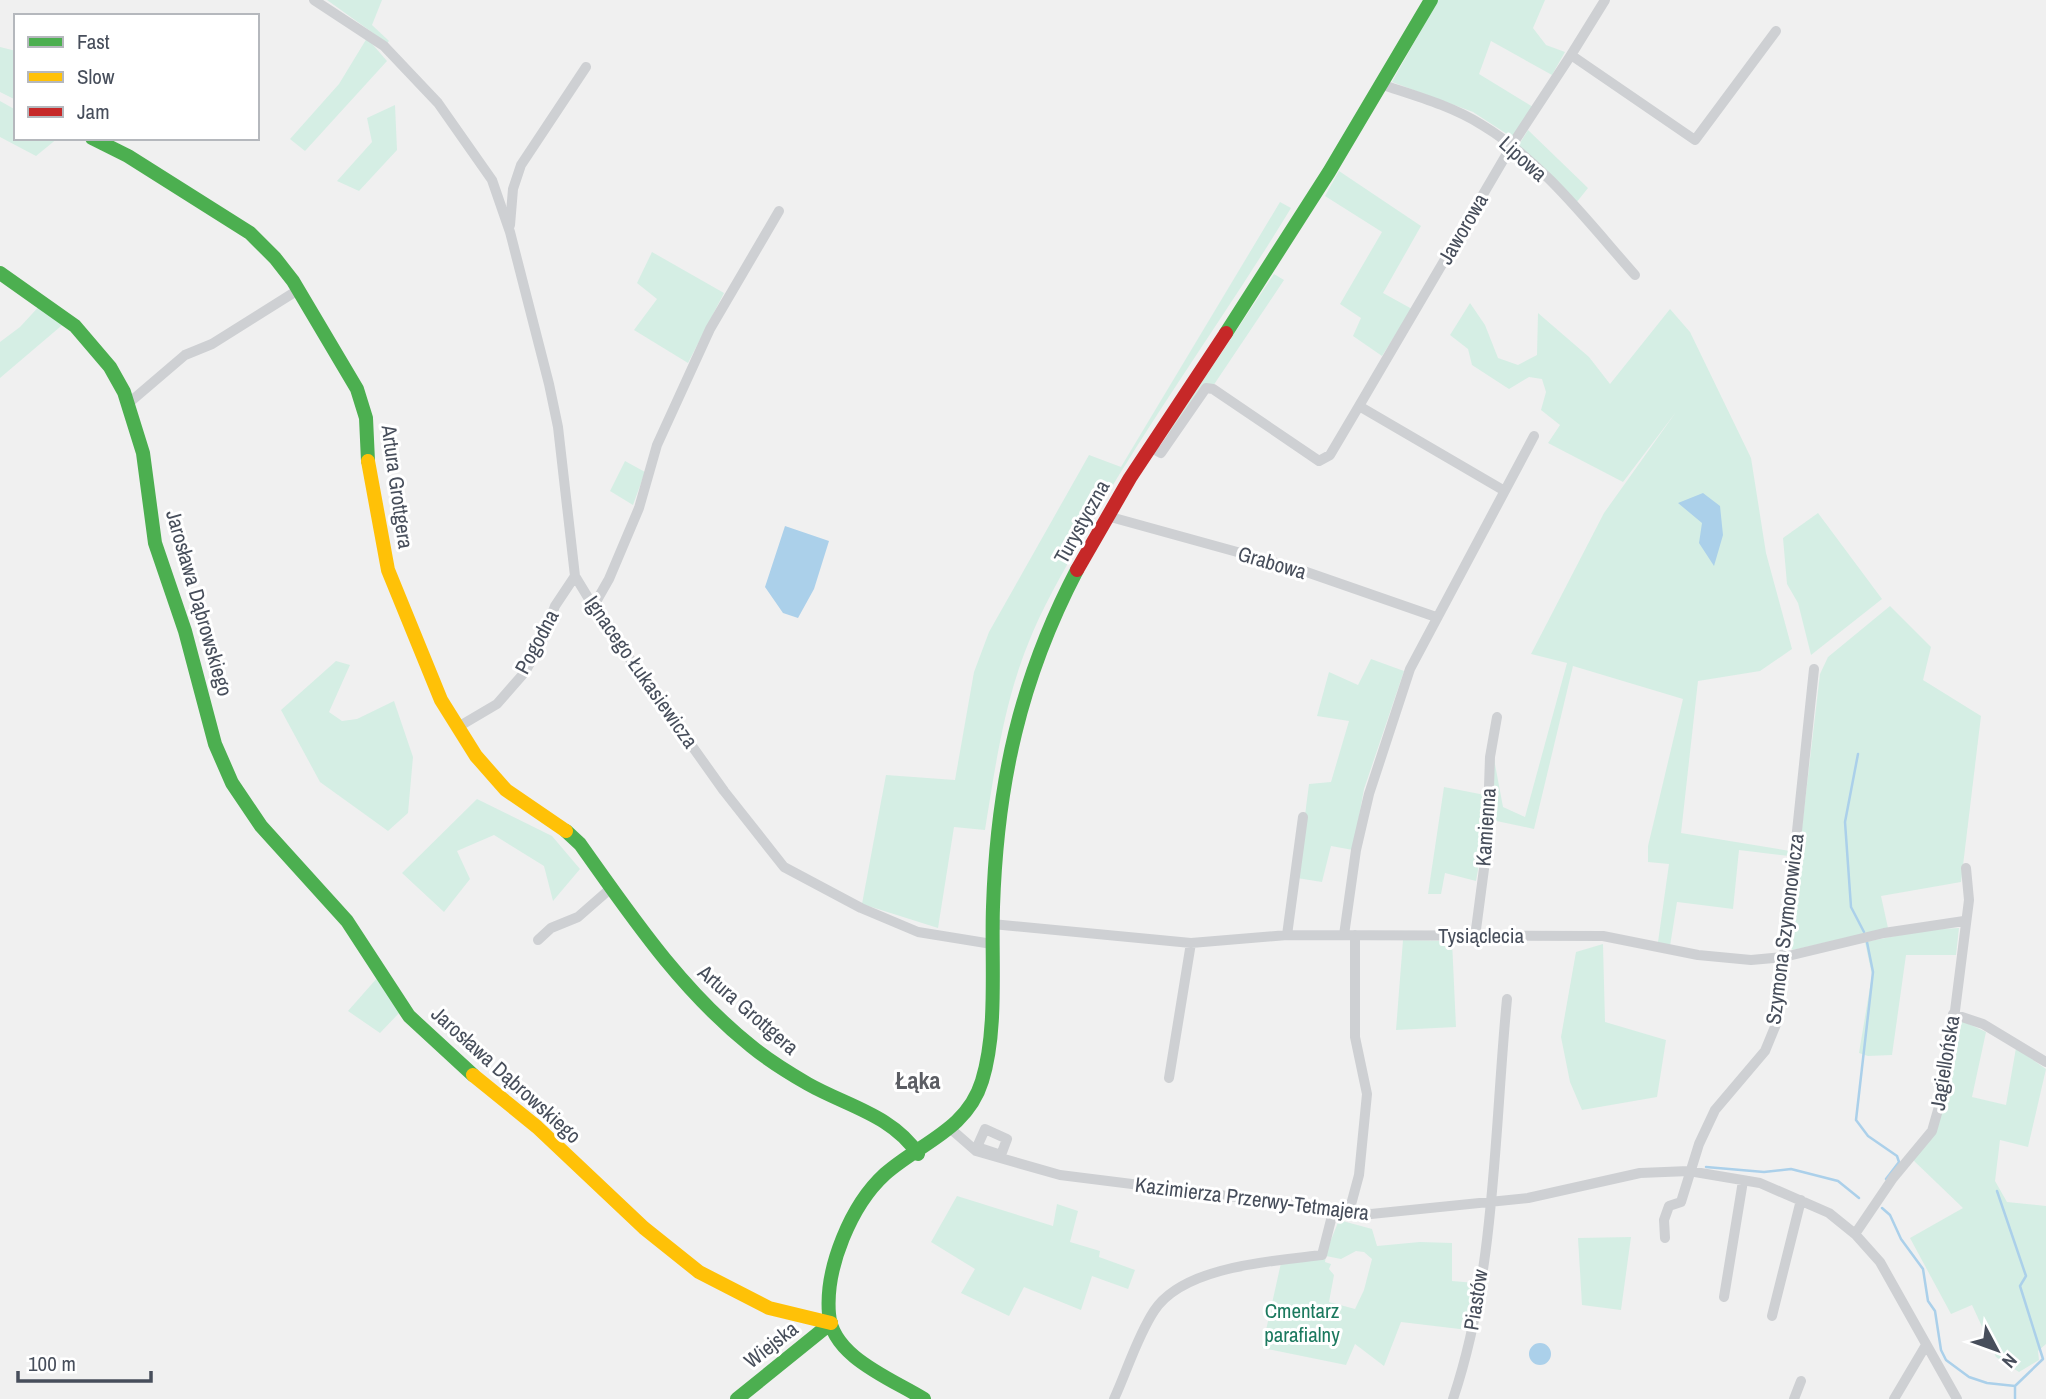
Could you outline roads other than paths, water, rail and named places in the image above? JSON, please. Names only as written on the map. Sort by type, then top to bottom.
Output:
[{"type":"street","name":"Ignacego Łukasiewicza","points":[[314,0],[384,46],[438,103],[492,180],[510,233],[556,416],[575,576],[593,607],[731,800],[784,867],[861,908],[918,932],[992,944]]},
{"type":"street","name":"Turystyczna","points":[[918,1154],[953,1129],[974,1102],[982,1081],[999,806],[1014,728],[1052,622],[1107,516],[1324,183],[1431,0]]},
{"type":"street","name":"Jaworowa","points":[[1150,447],[1161,453],[1206,388],[1213,389],[1319,461],[1330,454],[1512,145],[1605,0]]},
{"type":"street","points":[[1571,55],[1695,140],[1776,31]]},
{"type":"street","name":"Ignacego Łukasiewicza","points":[[510,233],[513,189],[522,165],[586,67]]},
{"type":"street","name":"Lipowa","points":[[1383,85],[1469,118],[1512,145],[1635,275]]},
{"type":"street","name":"Artura Grottgera","points":[[96,140],[128,156],[250,233],[275,258],[298,290],[357,389],[366,418],[368,463],[388,570],[437,690],[476,756],[506,790],[560,826],[580,844],[658,954],[692,994],[752,1047],[808,1084],[892,1125],[906,1136],[918,1154]]},
{"type":"street","points":[[593,607],[609,579],[634,520],[657,445],[704,341],[779,211]]},
{"type":"street","points":[[0,273],[52,303],[88,335],[130,402],[186,355],[212,344],[298,290]]},
{"type":"street","name":"Jarosława Dąbrowskiego","points":[[130,402],[144,456],[152,532],[187,635],[220,758],[237,792],[286,854],[348,922],[406,1013],[432,1040],[540,1130],[668,1252],[755,1303],[784,1313],[831,1323]]},
{"type":"street","points":[[1359,406],[1503,490]]},
{"type":"street","points":[[1349,1212],[1359,1175],[1367,1094],[1355,1037],[1349,935],[1356,850],[1369,794],[1410,669],[1534,436]]},
{"type":"street","name":"Grabowa","points":[[1107,516],[1295,568],[1436,617]]},
{"type":"street","name":"Pogodna","points":[[458,727],[497,704],[525,672],[542,641],[555,606],[575,576]]},
{"type":"street","name":"Szymona Szymonowicza","points":[[1665,1238],[1664,1220],[1670,1206],[1681,1202],[1689,1171],[1715,1110],[1765,1051],[1777,1022],[1814,669]]},
{"type":"street","name":"Kamienna","points":[[1475,937],[1487,846],[1490,757],[1497,717]]},
{"type":"street","points":[[1287,935],[1303,817]]},
{"type":"street","name":"Jagiellońska","points":[[1856,1234],[1893,1178],[1932,1131],[1946,1082],[1964,920],[1969,900],[1966,868]]},
{"type":"street","points":[[538,940],[551,928],[578,917],[610,889]]},
{"type":"street","name":"Tysiąclecia","points":[[992,924],[1191,943],[1287,935],[1603,936],[1698,955],[1751,960],[1784,957],[1884,933],[1964,920]]},
{"type":"street","points":[[1169,1078],[1191,943]]},
{"type":"street","name":"Piastów","points":[[1453,1399],[1466,1361],[1492,1200],[1507,999]]},
{"type":"street","points":[[1953,1014],[1991,1028],[2046,1062]]},
{"type":"street","name":"Kazimierza Przerwy-Tetmajera","points":[[953,1129],[976,1151],[1060,1175],[1333,1212],[1371,1214],[1528,1198],[1640,1173],[1689,1171],[1769,1186],[1829,1213],[1856,1234],[1880,1262],[1957,1399]]},
{"type":"street","points":[[918,1154],[883,1176],[857,1213],[838,1259],[829,1292],[834,1334],[851,1352],[924,1399]]},
{"type":"street","points":[[1724,1297],[1743,1181]]},
{"type":"street","points":[[1772,1315],[1801,1200]]},
{"type":"street","points":[[1114,1399],[1150,1319],[1164,1298],[1192,1280],[1267,1262],[1322,1255],[1333,1212]]},
{"type":"street","name":"Wiejska","points":[[737,1399],[831,1323]]},
{"type":"street","points":[[1894,1399],[1926,1345]]},
{"type":"street","points":[[1794,1399],[1801,1381]]},
{"type":"water","points":[[1703,493],[1720,506],[1723,535],[1714,566],[1699,543],[1702,523],[1678,503]]},
{"type":"water","points":[[785,526],[829,541],[814,589],[798,618],[783,613],[765,587]]},
{"type":"water","points":[[1536,1343],[1544,1343],[1551,1350],[1551,1358],[1544,1365],[1536,1365],[1529,1358],[1529,1350]]},
{"type":"waterway","points":[[1858,754],[1845,822],[1851,907],[1864,932]]},
{"type":"waterway","points":[[1867,942],[1873,972],[1856,1120],[1868,1136],[1897,1156],[1899,1162],[1886,1179]]},
{"type":"waterway","points":[[1706,1167],[1764,1172],[1791,1169],[1838,1181],[1859,1198]]},
{"type":"waterway","points":[[1997,1191],[2026,1276],[2020,1286],[2043,1359],[2015,1386],[2015,1399]]},
{"type":"waterway","points":[[1882,1208],[1890,1215],[1901,1239],[1923,1269],[1928,1301],[1935,1311],[1941,1350],[1946,1360],[1969,1377],[1987,1383],[2015,1386]]},
{"type":"district","name":"Łąka","points":[[918,1081]]},
{"type":"park label","name":"Cmentarz parafialny","points":[[1302,1323]]}]
